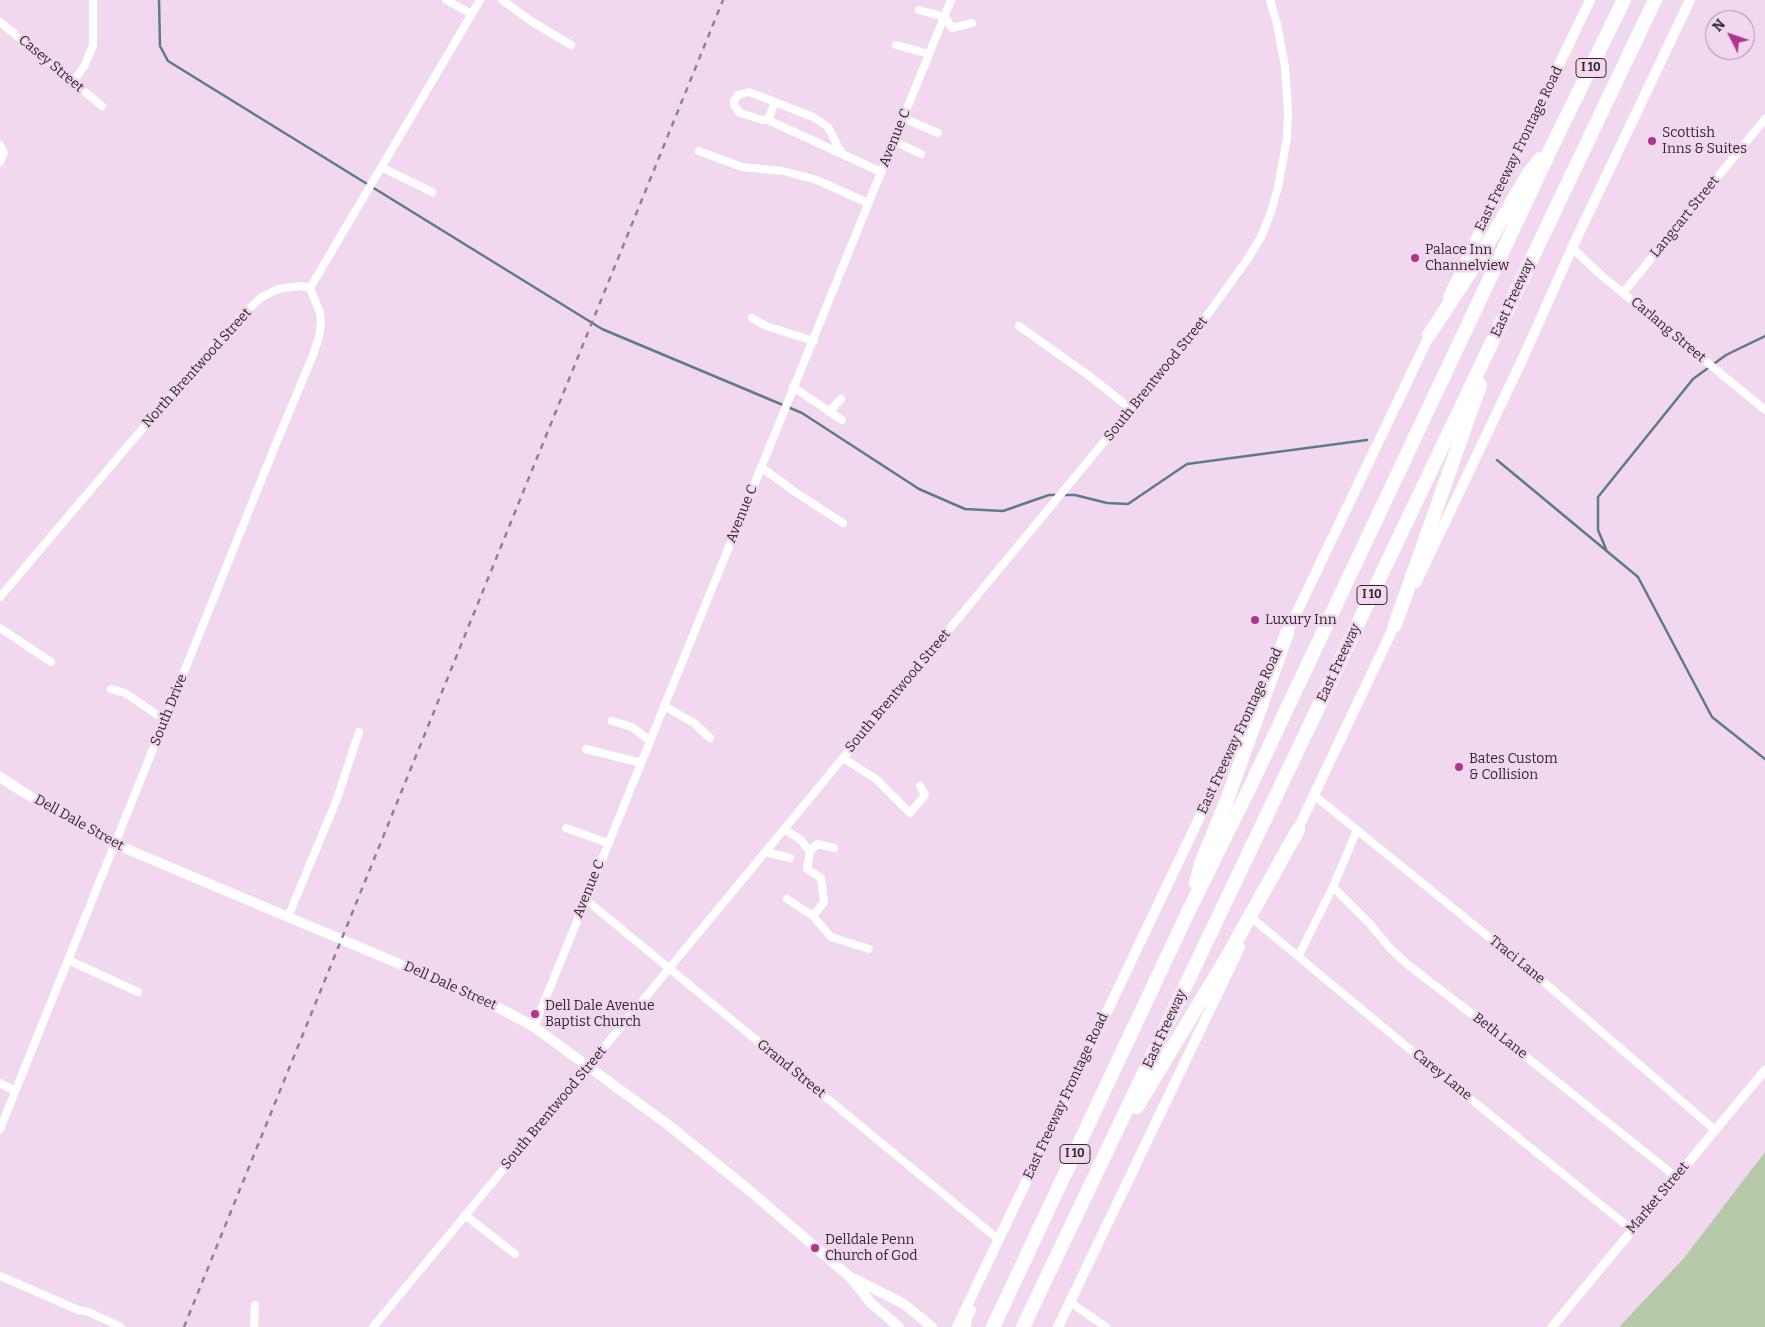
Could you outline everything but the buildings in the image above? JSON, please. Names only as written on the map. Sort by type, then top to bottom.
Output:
[{"type":"highway","name":"East Freeway","points":[[996,1321],[1190,908],[1276,734],[1624,0]]},
{"type":"highway","name":"East Freeway","points":[[1024,1327],[1654,0]]},
{"type":"highway","points":[[1429,335],[1480,257],[1529,173],[1558,136]]},
{"type":"highway","points":[[1395,625],[1507,311]]},
{"type":"highway","points":[[1190,908],[1201,864],[1227,800],[1287,633]]},
{"type":"highway","points":[[1089,1190],[1230,952],[1298,830]]},
{"type":"main road","name":"East Freeway Frontage Road","points":[[957,1327],[1590,0]]},
{"type":"main road","points":[[1058,1327],[1253,919],[1315,796],[1690,0]]},
{"type":"main road","name":"Dell Dale Street","points":[[0,777],[115,844],[448,984],[505,1010],[534,1028],[667,1124],[850,1276],[904,1304],[932,1327]]},
{"type":"main road","points":[[966,1327],[967,1317],[988,1273],[990,1258]]},
{"type":"main road","name":"Dell Dale Street","points":[[850,1276],[871,1303],[899,1327]]},
{"type":"street","points":[[73,82],[85,65],[92,45],[93,0]]},
{"type":"street","points":[[446,0],[472,14]]},
{"type":"street","points":[[310,288],[480,0]]},
{"type":"street","points":[[502,0],[534,23],[571,45]]},
{"type":"street","name":"Avenue C","points":[[534,1028],[951,0]]},
{"type":"street","name":"South Brentwood Street","points":[[373,1327],[1131,409],[1218,302],[1254,249],[1271,212],[1278,187],[1287,138],[1288,110],[1283,53],[1270,0]]},
{"type":"street","points":[[919,10],[944,17],[952,28],[972,23]]},
{"type":"street","name":"Casey Street","points":[[0,22],[102,106]]},
{"type":"street","points":[[896,45],[929,54]]},
{"type":"street","points":[[842,154],[828,128],[813,116],[749,92],[738,94],[734,101],[734,105],[740,113],[768,120],[881,172]]},
{"type":"street","points":[[768,120],[775,102]]},
{"type":"street","points":[[903,118],[938,133]]},
{"type":"street","name":"Langcart Street","points":[[1623,293],[1765,119]]},
{"type":"street","points":[[894,141],[921,154]]},
{"type":"street","points":[[0,145],[4,153],[0,162]]},
{"type":"street","points":[[699,151],[742,167],[783,171],[817,180],[868,203]]},
{"type":"street","points":[[381,167],[432,192]]},
{"type":"street","name":"Carlang Street","points":[[1572,248],[1623,293],[1765,410]]},
{"type":"street","name":"North Brentwood Street","points":[[0,597],[175,390],[242,315],[262,297],[278,289],[300,286],[310,288]]},
{"type":"street","name":"South Drive","points":[[0,1129],[313,355],[319,337],[320,313],[310,288]]},
{"type":"street","points":[[752,318],[766,326],[814,341]]},
{"type":"street","points":[[1020,326],[1131,409]]},
{"type":"street","points":[[794,387],[842,420]]},
{"type":"street","points":[[829,412],[841,399]]},
{"type":"street","points":[[761,467],[843,523]]},
{"type":"street","points":[[0,628],[51,662]]},
{"type":"street","points":[[111,689],[125,693],[165,720]]},
{"type":"street","points":[[664,706],[694,723],[710,738]]},
{"type":"street","points":[[612,721],[632,727],[650,741]]},
{"type":"street","points":[[288,917],[338,799],[359,732]]},
{"type":"street","points":[[586,749],[640,763]]},
{"type":"street","points":[[843,758],[876,779],[910,812],[925,795],[920,786]]},
{"type":"street","name":"Traci Lane","points":[[1315,796],[1538,977],[1715,1130]]},
{"type":"street","points":[[566,828],[608,843]]},
{"type":"street","points":[[784,830],[801,840],[810,852]]},
{"type":"street","points":[[1299,956],[1333,887],[1357,830]]},
{"type":"street","points":[[813,916],[824,902],[821,878],[807,868],[810,852],[817,844],[834,848]]},
{"type":"street","points":[[766,852],[790,858]]},
{"type":"street","name":"Beth Lane","points":[[1333,887],[1407,964],[1676,1177]]},
{"type":"street","points":[[787,899],[813,916],[831,937],[869,949]]},
{"type":"street","name":"Grand Street","points":[[585,900],[998,1239]]},
{"type":"street","name":"Carey Lane","points":[[1253,919],[1632,1230]]},
{"type":"street","points":[[68,960],[138,992]]},
{"type":"street","name":"Market Street","points":[[1552,1327],[1765,1070]]},
{"type":"street","points":[[0,1083],[15,1091]]},
{"type":"street","points":[[465,1215],[515,1254]]},
{"type":"street","points":[[0,1276],[121,1327]]},
{"type":"street","points":[[1070,1302],[1106,1327]]},
{"type":"street","points":[[254,1327],[255,1305]]},
{"type":"green space","points":[[1765,1152],[1765,1327],[1619,1327],[1684,1258]]},
{"type":"waterway","points":[[159,0],[160,46],[168,61],[602,329],[802,413],[919,489],[965,509],[1003,511],[1049,495],[1075,495],[1107,503],[1128,504],[1187,464],[1367,440]]},
{"type":"waterway","points":[[1606,549],[1598,530],[1598,497],[1693,379],[1726,355],[1765,336]]},
{"type":"waterway","points":[[1497,460],[1638,577],[1712,717],[1765,759]]},
{"type":"railway","points":[[184,1327],[723,0]]},
{"type":"place","name":"Scottish Inns & Suites","points":[[1652,141]]},
{"type":"place","name":"Palace Inn Channelview","points":[[1415,258]]},
{"type":"place","name":"Luxury Inn","points":[[1255,620]]},
{"type":"place","name":"Bates Custom & Collision","points":[[1459,767]]},
{"type":"place","name":"Dell Dale Avenue Baptist Church","points":[[535,1014]]},
{"type":"place","name":"Delldale Penn Church of God","points":[[815,1248]]}]
